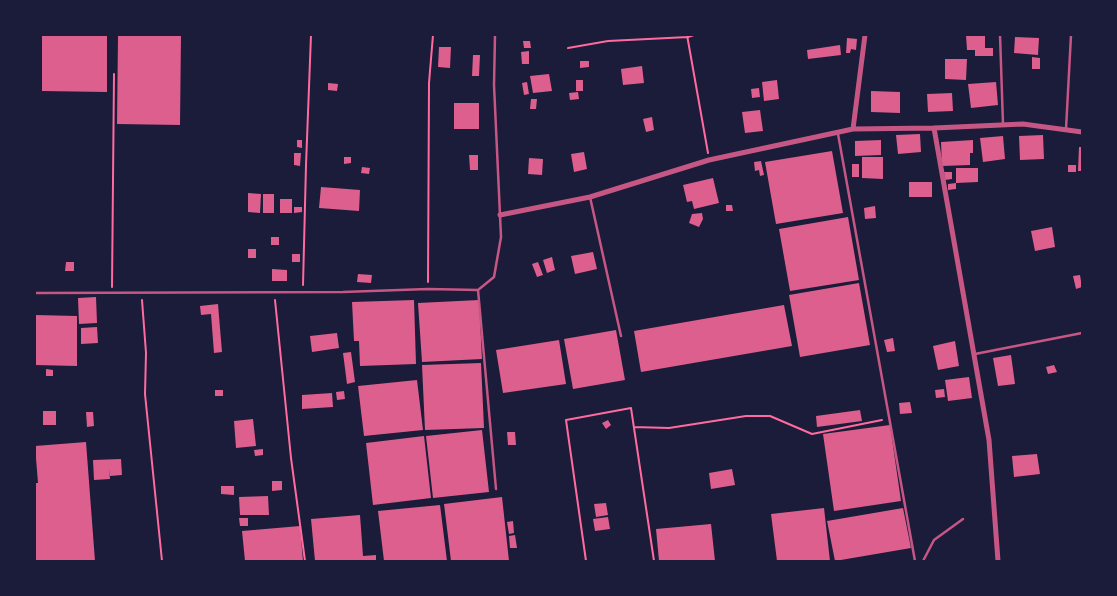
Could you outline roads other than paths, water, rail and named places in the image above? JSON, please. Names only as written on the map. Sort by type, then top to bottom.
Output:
[{"type":"street","points":[[853,129],[865,35]]},
{"type":"street","points":[[500,215],[590,197],[709,160],[853,129],[1023,124],[1082,132]]},
{"type":"street","points":[[934,128],[989,440],[998,561]]},
{"type":"lane","points":[[35,293],[274,293],[428,289],[478,290],[494,277],[501,237],[494,86],[495,35]]},
{"type":"lane","points":[[1000,35],[1003,125]]},
{"type":"lane","points":[[1066,129],[1070,35]]},
{"type":"lane","points":[[837,132],[915,561]]},
{"type":"lane","points":[[590,197],[621,336]]},
{"type":"lane","points":[[478,290],[496,489]]},
{"type":"lane","points":[[974,354],[1082,333]]},
{"type":"lane","points":[[923,561],[934,540],[963,519]]}]
